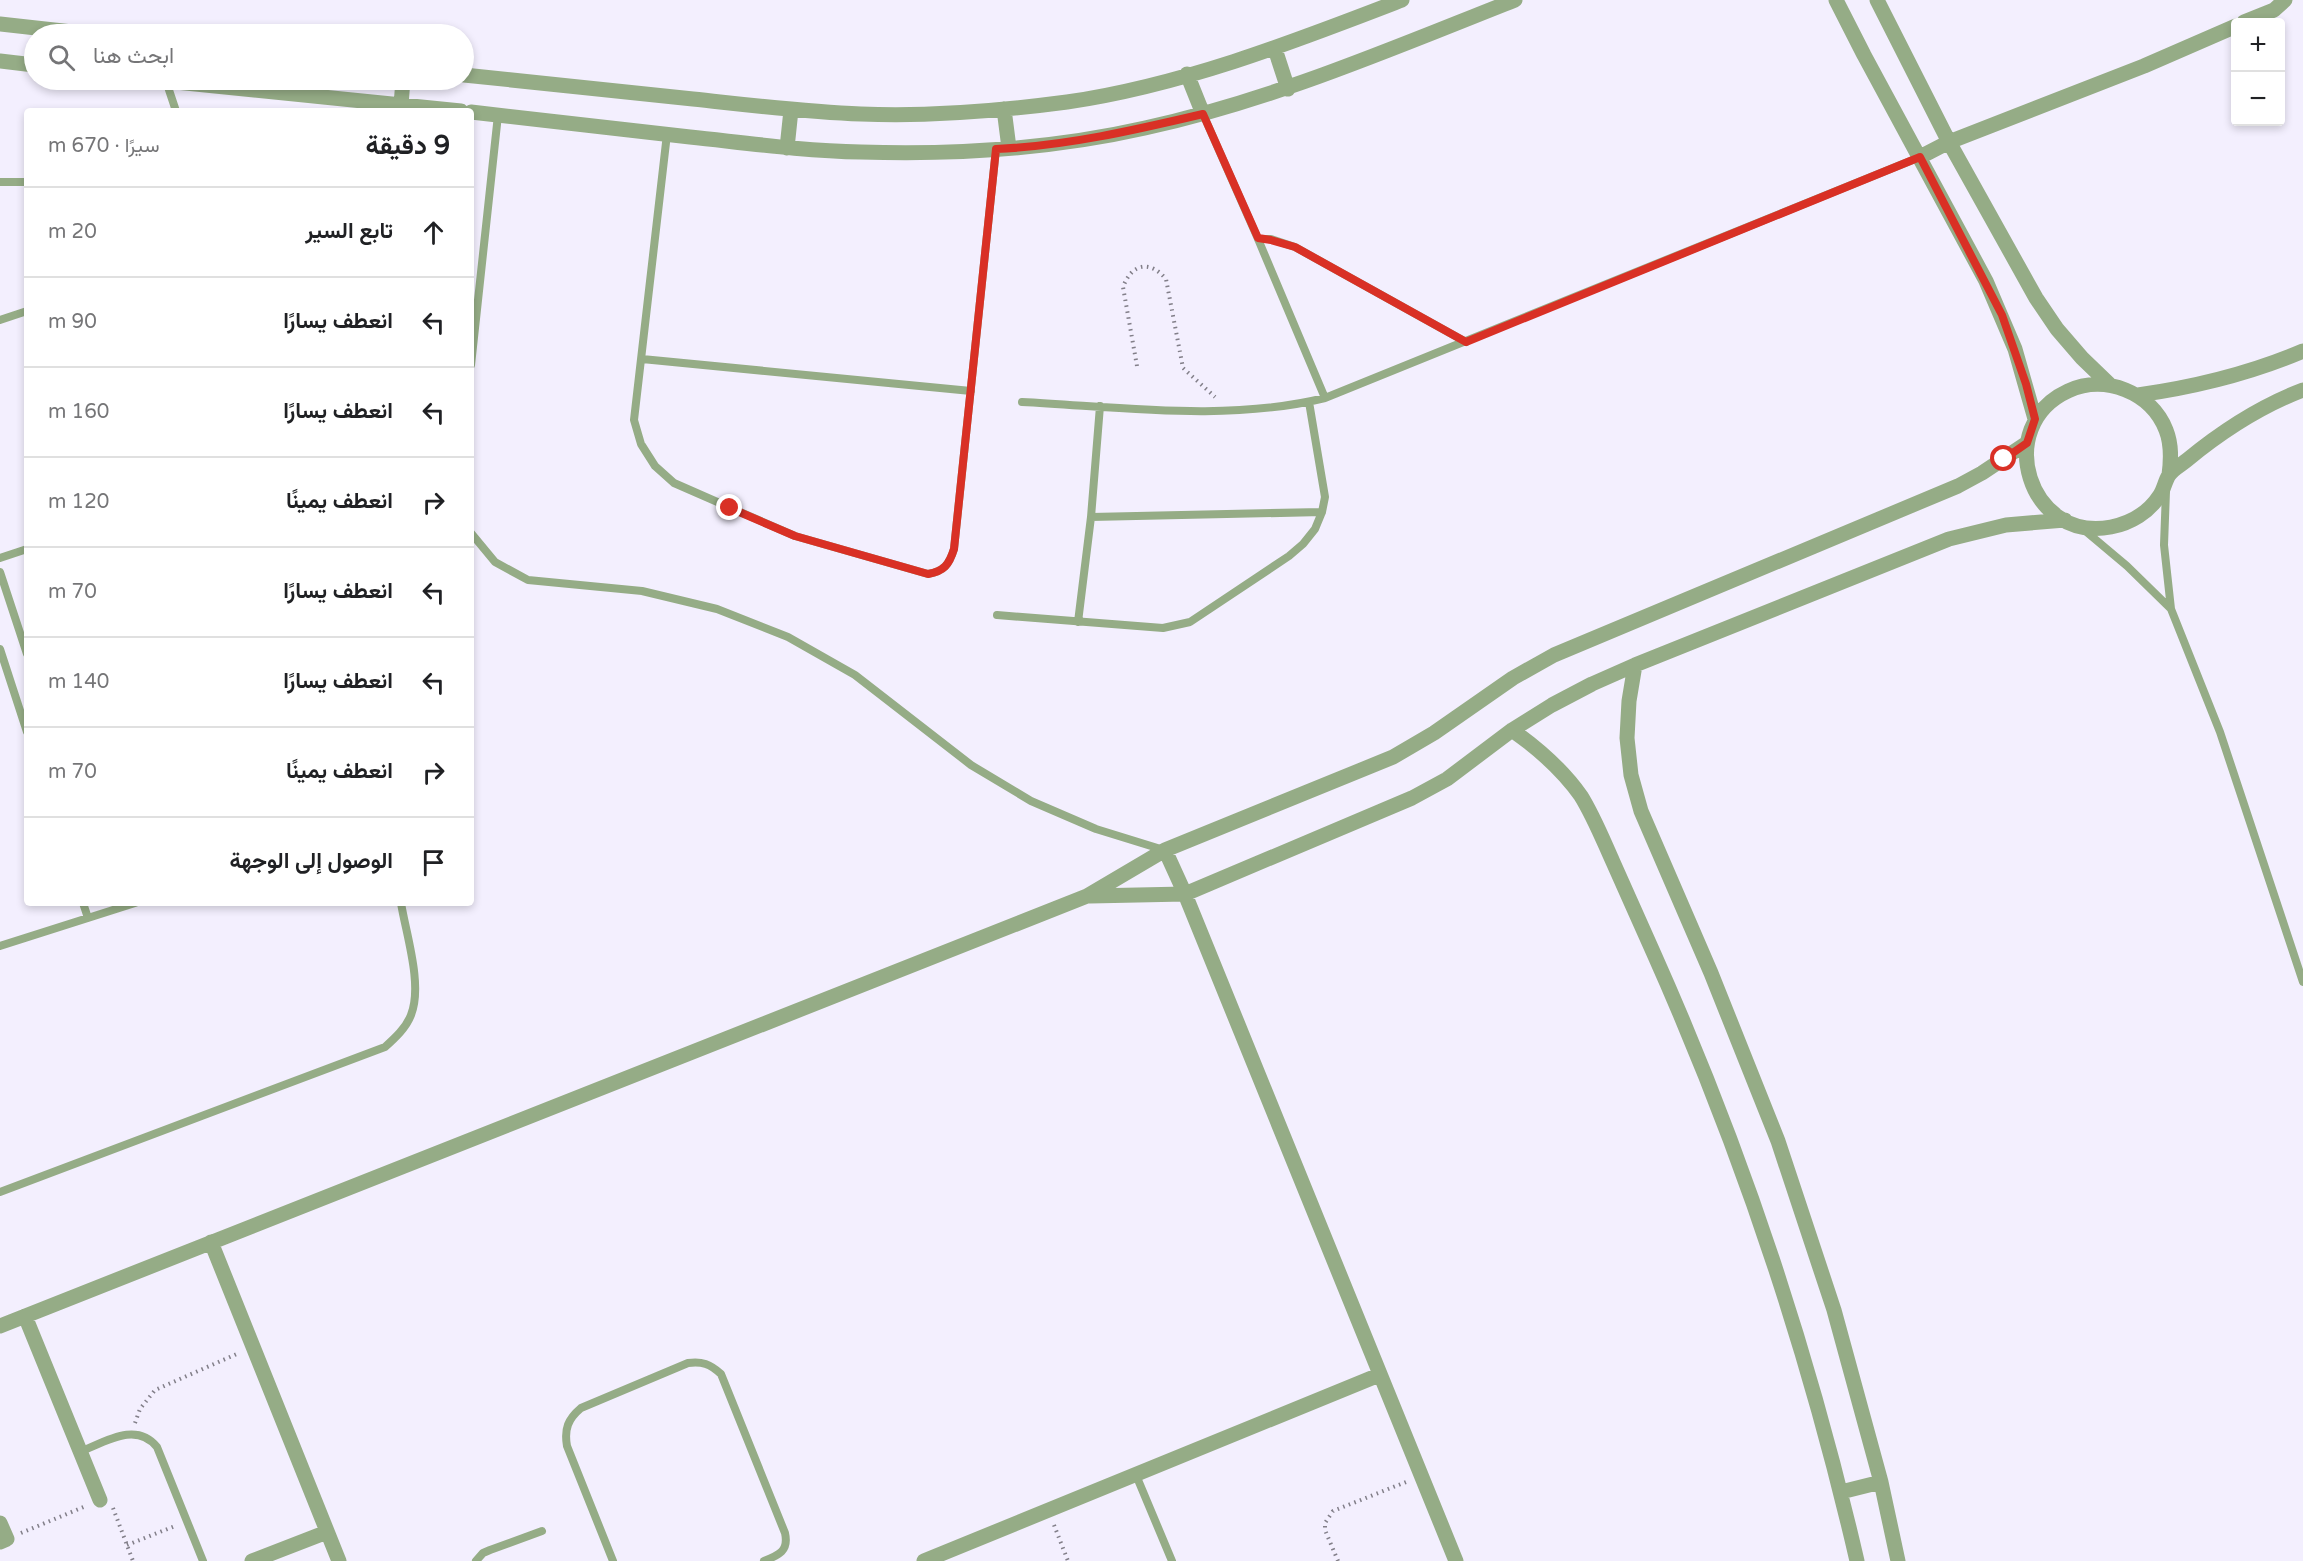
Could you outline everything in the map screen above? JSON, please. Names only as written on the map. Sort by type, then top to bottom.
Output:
[{"type":"street","points":[[474,76],[791,111],[898,114],[1004,110],[1112,93],[1187,74],[1275,49],[1402,0]]},
{"type":"street","points":[[474,112],[788,148],[925,153],[1003,149],[1142,129],[1203,114],[1288,89],[1515,0]]},
{"type":"street","points":[[1836,0],[2002,315],[2015,349],[2035,419]]},
{"type":"street","points":[[1877,0],[1948,142],[2036,298],[2076,351],[2109,384]]},
{"type":"street","points":[[2254,18],[2274,10],[2285,0]]},
{"type":"street","points":[[0,24],[24,27]]},
{"type":"street","points":[[1920,157],[1948,142],[2144,66],[2231,28]]},
{"type":"street","points":[[1275,49],[1288,89]]},
{"type":"street","points":[[0,61],[24,64]]},
{"type":"street","points":[[1187,74],[1203,114]]},
{"type":"street","points":[[258,90],[431,108]]},
{"type":"street","points":[[401,105],[403,90]]},
{"type":"street","points":[[1003,149],[1004,110]]},
{"type":"street","points":[[788,148],[791,111]]},
{"type":"street","points":[[2138,395],[2184,388],[2229,377],[2303,351]]},
{"type":"street","points":[[2072,523],[2041,501],[2033,488],[2027,466],[2027,443],[2035,419],[2060,395],[2083,386],[2109,384],[2138,395],[2150,405],[2166,430],[2170,445],[2168,478]]},
{"type":"street","points":[[1087,896],[1185,894],[1412,798],[1447,779],[1512,730],[1582,689],[1635,665],[1949,539],[2006,525],[2072,523],[2110,528],[2125,524],[2139,517],[2155,501],[2168,478],[2227,431],[2258,412],[2303,390]]},
{"type":"street","points":[[0,1326],[1087,896],[1165,850],[1393,757],[1434,733],[1513,678],[1554,655],[1958,486],[2027,443]]},
{"type":"street","points":[[1635,665],[1629,701],[1627,738],[1631,775],[1641,811],[1711,973],[1779,1141],[1834,1310],[1881,1482],[1898,1561]]},
{"type":"street","points":[[1512,730],[1547,756],[1582,798],[1597,826],[1671,992],[1736,1153],[1793,1321],[1841,1492],[1857,1561]]},
{"type":"street","points":[[1165,850],[1185,894],[1456,1561]]},
{"type":"street","points":[[211,1242],[339,1561]]},
{"type":"street","points":[[25,1316],[100,1500]]},
{"type":"street","points":[[924,1561],[1379,1375]]},
{"type":"street","points":[[1841,1492],[1881,1482]]},
{"type":"street","points":[[0,1523],[3,1540]]},
{"type":"street","points":[[252,1561],[327,1532]]},
{"type":"lane","points":[[167,90],[175,108]]},
{"type":"lane","points":[[1203,114],[1325,398]]},
{"type":"lane","points":[[474,337],[498,115]]},
{"type":"lane","points":[[667,134],[634,420],[641,444],[654,466],[674,483],[795,536],[928,574],[941,571],[950,562],[954,549],[971,391],[1003,149]]},
{"type":"lane","points":[[1022,402],[1204,412],[1310,402],[1325,398],[1920,157]]},
{"type":"lane","points":[[0,182],[24,182]]},
{"type":"lane","points":[[1258,238],[1295,247],[1466,342]]},
{"type":"lane","points":[[0,320],[24,312]]},
{"type":"lane","points":[[642,359],[971,391]]},
{"type":"lane","points":[[997,615],[1163,628],[1190,622],[1212,609],[1303,544],[1315,529],[1325,497],[1310,402]]},
{"type":"lane","points":[[1078,622],[1091,517],[1100,406]]},
{"type":"lane","points":[[2168,478],[2164,545],[2171,609],[2220,732],[2303,982]]},
{"type":"lane","points":[[1091,517],[1322,512]]},
{"type":"lane","points":[[2072,523],[2127,566],[2171,609]]},
{"type":"lane","points":[[474,537],[495,562],[528,580],[642,591],[717,609],[788,637],[855,675],[971,765],[1031,801],[1096,829],[1165,850]]},
{"type":"lane","points":[[0,558],[24,550]]},
{"type":"lane","points":[[0,572],[24,645]]},
{"type":"lane","points":[[0,649],[24,723]]},
{"type":"lane","points":[[84,906],[88,918]]},
{"type":"lane","points":[[0,946],[88,918],[113,906]]},
{"type":"lane","points":[[0,1192],[385,1047],[406,1024],[416,994],[401,906]]},
{"type":"lane","points":[[613,1561],[567,1446],[565,1435],[567,1424],[581,1408],[688,1363],[697,1362],[706,1363],[721,1374],[785,1533],[784,1550],[780,1555],[764,1561]]},
{"type":"lane","points":[[80,1452],[133,1433],[151,1439],[157,1447],[203,1561]]},
{"type":"lane","points":[[1136,1474],[1172,1561]]},
{"type":"lane","points":[[476,1561],[483,1553],[542,1531]]},
{"type":"path","points":[[1137,366],[1123,287],[1127,276],[1136,268],[1148,267],[1159,270],[1166,279],[1184,368],[1228,410]]},
{"type":"path","points":[[133,1433],[140,1409],[155,1390],[253,1347]]},
{"type":"path","points":[[1338,1561],[1325,1530],[1325,1523],[1332,1511],[1421,1477]]},
{"type":"path","points":[[3,1540],[100,1500],[111,1504],[114,1509],[133,1561]]},
{"type":"path","points":[[1048,1511],[1068,1561]]},
{"type":"path","points":[[127,1545],[187,1521]]},
{"type":"route","points":[[730,508],[795,536],[928,574],[941,571],[950,562],[954,549],[996,149],[1076,140],[1142,129],[1203,114],[1258,238],[1295,247],[1466,342],[1920,157],[2002,315],[2026,384],[2035,419],[2027,443],[2004,459]]}]
